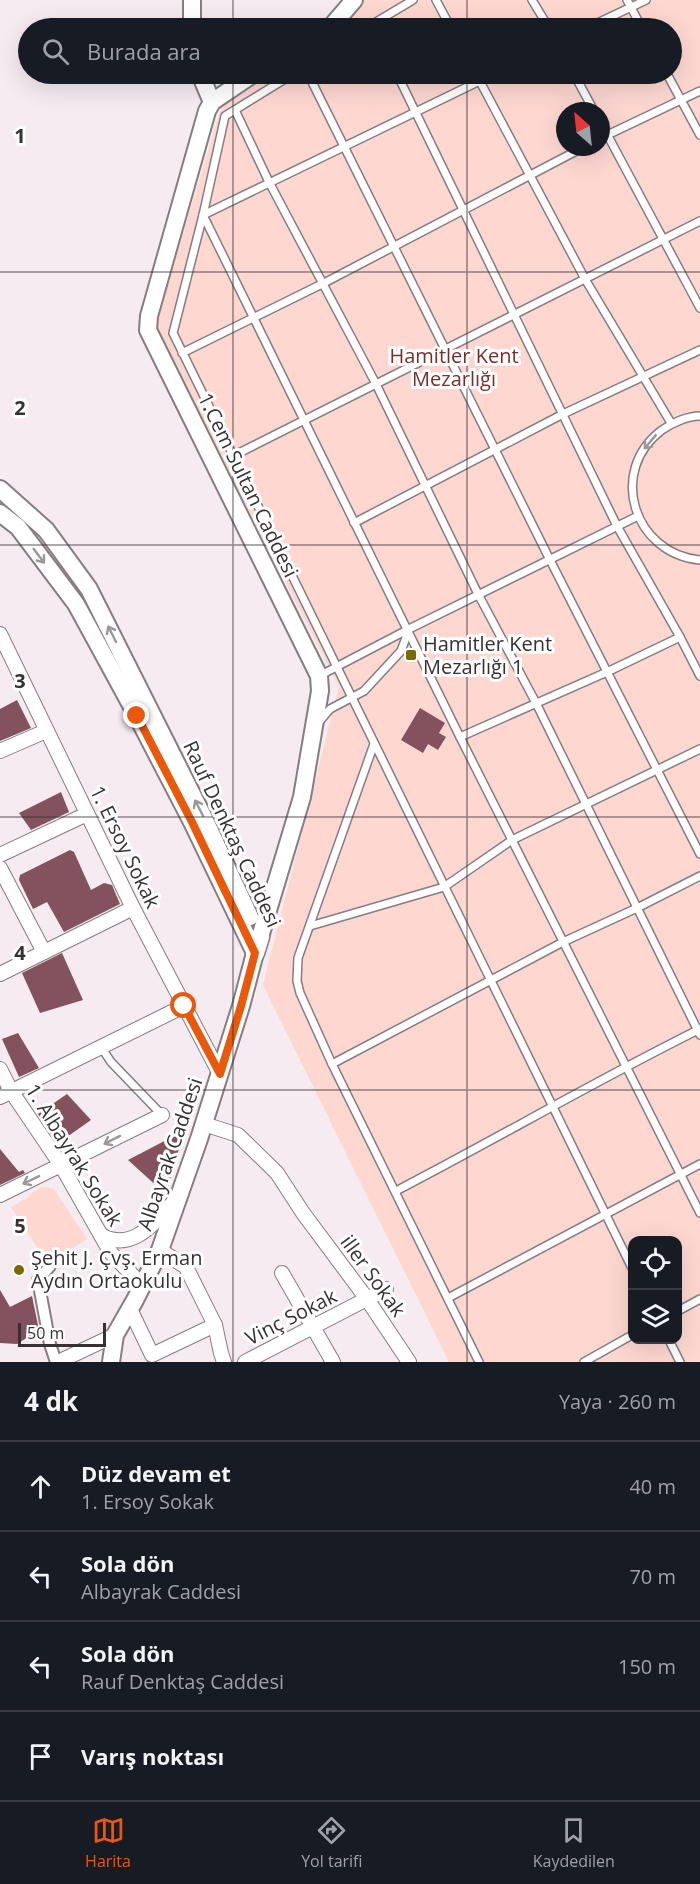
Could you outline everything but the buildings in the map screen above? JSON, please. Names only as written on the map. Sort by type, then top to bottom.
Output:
[{"type":"street","points":[[192,0],[192,18]]},
{"type":"street","points":[[339,18],[354,0]]},
{"type":"street","points":[[204,84],[212,102],[239,84]]},
{"type":"street","name":"1.Cem Sultan Caddesi","points":[[212,102],[200,134],[149,316],[148,330],[319,676],[320,691],[302,796],[257,945]]},
{"type":"street","name":"Rauf Denktaş Caddesi","points":[[0,489],[46,530],[89,589],[204,818],[257,945]]},
{"type":"street","name":"Rauf Denktaş Caddesi","points":[[0,513],[18,527],[76,604],[257,945]]},
{"type":"street","name":"1. Ersoy Sokak","points":[[0,634],[133,908],[220,1074]]},
{"type":"street","points":[[0,751],[46,731]]},
{"type":"street","points":[[0,855],[87,814]]},
{"type":"street","points":[[0,868],[44,952]]},
{"type":"street","points":[[0,974],[133,908]]},
{"type":"street","name":"Albayrak Caddesi","points":[[111,1362],[115,1335],[160,1250],[179,1196],[220,1074],[257,945]]},
{"type":"street","points":[[6,1094],[184,1006]]},
{"type":"street","name":"1. Albayrak Sokak","points":[[0,1069],[6,1094],[61,1165],[111,1253],[142,1285]]},
{"type":"street","points":[[0,1195],[162,1114]]},
{"type":"street","name":"iller Sokak","points":[[204,1124],[238,1136],[277,1173],[409,1362]]},
{"type":"street","points":[[100,1235],[117,1242],[143,1234],[179,1196]]},
{"type":"street","points":[[160,1250],[186,1267],[215,1325],[224,1362]]},
{"type":"street","points":[[50,1266],[38,1280],[50,1344],[57,1362],[115,1335]]},
{"type":"street","points":[[282,1273],[333,1362]]},
{"type":"street","name":"Vinç Sokak","points":[[245,1362],[386,1289]]},
{"type":"street","points":[[130,1309],[153,1355],[215,1325]]},
{"type":"lane","points":[[385,18],[413,0]]},
{"type":"lane","points":[[436,0],[446,18]]},
{"type":"lane","points":[[532,0],[543,18]]},
{"type":"lane","points":[[627,0],[637,18]]},
{"type":"lane","points":[[608,18],[646,0]]},
{"type":"lane","points":[[277,84],[225,116],[173,333],[628,1258]]},
{"type":"lane","points":[[313,84],[550,560],[700,854]]},
{"type":"lane","points":[[402,84],[617,526],[680,636],[700,676]]},
{"type":"lane","points":[[203,214],[415,112],[465,84]]},
{"type":"lane","points":[[482,84],[585,279],[671,423]]},
{"type":"lane","points":[[579,84],[589,102]]},
{"type":"lane","points":[[672,84],[700,135]]},
{"type":"lane","points":[[610,133],[700,91]]},
{"type":"lane","points":[[235,110],[269,182],[376,384],[424,486],[536,703],[699,1032],[625,1066],[396,1191]]},
{"type":"lane","points":[[610,146],[664,239],[700,309]]},
{"type":"lane","points":[[182,353],[324,283],[567,156]]},
{"type":"lane","points":[[203,214],[460,737],[700,1214]]},
{"type":"lane","points":[[233,456],[700,221]]},
{"type":"lane","points":[[354,523],[563,414],[700,350]]},
{"type":"lane","points":[[700,416],[671,423],[654,436],[641,453],[634,474],[633,495],[638,516],[649,535],[666,550],[687,559],[700,560]]},
{"type":"lane","points":[[319,676],[478,594],[638,516]]},
{"type":"lane","points":[[314,728],[330,709],[364,691],[401,651],[408,631]]},
{"type":"lane","points":[[460,737],[607,672],[680,636]]},
{"type":"lane","points":[[374,744],[298,958],[297,981],[300,993],[332,1064],[479,1362]]},
{"type":"lane","points":[[310,926],[444,887],[512,840],[700,749]]},
{"type":"lane","points":[[332,1064],[563,942],[700,876]]},
{"type":"lane","points":[[101,1047],[111,1062],[162,1114]]},
{"type":"lane","points":[[448,1298],[700,1164]]},
{"type":"lane","points":[[682,1309],[700,1299]]},
{"type":"lane","points":[[584,1362],[628,1338]]},
{"type":"lane","points":[[671,1344],[680,1362]]},
{"type":"green space","name":"Hamitler Kent Mezarlığı","points":[[355,0],[700,0],[700,1362],[449,1362],[263,985],[339,687],[155,326],[223,102],[253,84],[682,84],[682,18],[342,18]]},
{"type":"green space","points":[[42,1187],[54,1189],[87,1239],[48,1264],[11,1207]]},
{"type":"place","name":"Hamitler Kent Mezarlığı 1","points":[[411,655]]},
{"type":"place","name":"Şehit J. Çvş. Erman Aydın Ortaokulu","points":[[19,1270]]},
{"type":"route","points":[[137,716],[192,822],[255,953],[220,1074],[184,1006]]}]
